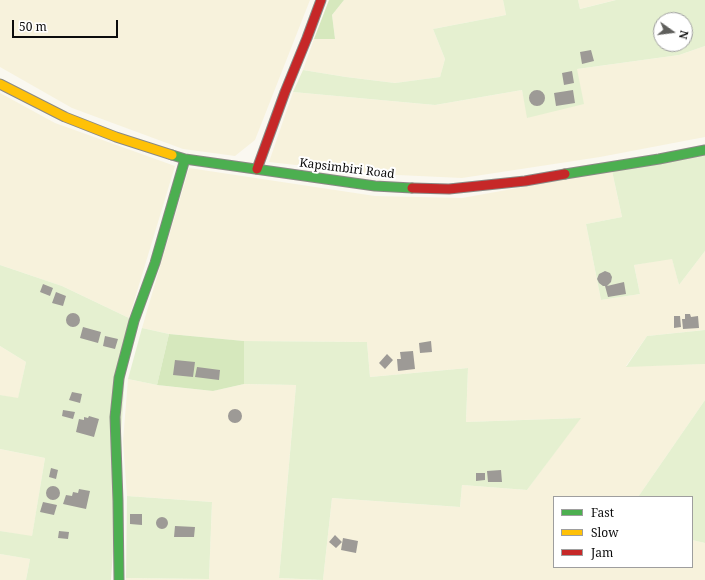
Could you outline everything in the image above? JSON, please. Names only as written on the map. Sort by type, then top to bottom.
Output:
[{"type":"street","points":[[257,169],[321,0]]},
{"type":"street","name":"Kapsimbiri Road","points":[[0,84],[66,117],[116,136],[185,159],[375,186],[449,189],[525,181],[705,150]]},
{"type":"street","points":[[119,580],[115,417],[118,378],[134,321],[155,263],[185,159]]},
{"type":"shaded area","points":[[0,0],[310,0],[255,140],[235,156],[183,149],[72,108],[0,67]]},
{"type":"shaded area","points":[[344,0],[503,0],[506,15],[433,29],[445,59],[440,77],[395,83],[303,70],[314,39],[335,39],[332,15]]},
{"type":"shaded area","points":[[578,0],[616,0],[580,9]]},
{"type":"shaded area","points":[[705,46],[705,137],[600,157],[462,178],[376,174],[269,162],[293,92],[435,105],[522,90],[528,118],[577,69],[679,55],[693,52],[693,50]]},
{"type":"shaded area","points":[[0,93],[55,123],[175,166],[129,318],[62,286],[0,265]]},
{"type":"shaded area","points":[[189,168],[375,196],[462,198],[612,171],[622,217],[586,224],[601,300],[640,294],[634,265],[672,258],[679,285],[705,251],[705,330],[647,336],[626,366],[705,364],[705,400],[639,496],[553,496],[553,568],[693,568],[693,540],[705,543],[705,580],[323,580],[332,498],[460,507],[462,485],[527,490],[580,418],[466,422],[468,368],[370,377],[367,342],[244,341],[169,334],[142,328]]},
{"type":"shaded area","points":[[0,346],[26,362],[18,399],[0,395]]},
{"type":"shaded area","points":[[128,379],[157,385],[213,391],[244,384],[296,385],[279,578],[323,580],[126,580],[126,578],[209,579],[212,502],[127,496],[123,441]]},
{"type":"shaded area","points":[[0,449],[45,458],[32,537],[0,531]]},
{"type":"shaded area","points":[[0,554],[30,559],[26,580],[0,580]]},
{"type":"green space","points":[[329,0],[344,0],[332,15],[335,39],[314,39]]},
{"type":"green space","points":[[503,0],[578,0],[580,9],[616,0],[705,0],[705,46],[693,50],[693,12],[653,12],[653,52],[688,52],[679,55],[577,69],[584,104],[527,118],[522,90],[435,105],[293,92],[303,70],[395,83],[440,77],[445,59],[433,29],[506,15]]},
{"type":"green space","points":[[705,154],[705,251],[679,285],[672,259],[634,265],[640,294],[601,300],[586,224],[622,217],[612,171]]},
{"type":"green space","points":[[0,265],[62,286],[129,318],[111,580],[26,580],[30,559],[0,554],[0,531],[32,536],[45,458],[0,449],[0,395],[18,398],[26,362],[0,346]]},
{"type":"green space","points":[[142,328],[169,334],[157,385],[128,379]]},
{"type":"green space","points":[[705,330],[705,364],[626,367],[647,336]]},
{"type":"green space","points":[[169,334],[244,341],[244,384],[213,391],[157,385]]},
{"type":"green space","points":[[244,341],[367,342],[370,377],[468,368],[466,422],[581,418],[527,490],[462,485],[460,507],[332,498],[323,580],[279,578],[296,385],[244,384]]},
{"type":"green space","points":[[705,400],[705,543],[693,540],[693,496],[639,496]]},
{"type":"green space","points":[[127,496],[212,502],[209,579],[126,578]]},
{"type":"building","points":[[591,50],[594,61],[582,64],[580,52]]},
{"type":"building","points":[[572,71],[574,83],[564,85],[562,73]]},
{"type":"building","points":[[537,90],[544,95],[545,98],[540,105],[537,106],[530,101],[529,98],[534,91]]},
{"type":"building","points":[[573,90],[575,103],[556,106],[554,93]]},
{"type":"building","points":[[605,271],[610,273],[612,277],[611,282],[607,286],[624,282],[626,294],[608,297],[605,286],[599,283],[597,279],[599,274]]},
{"type":"building","points":[[43,284],[53,288],[50,296],[40,292]]},
{"type":"building","points":[[56,292],[66,296],[63,306],[52,303]]},
{"type":"building","points":[[73,313],[78,315],[80,320],[78,325],[73,327],[68,325],[66,320],[68,315]]},
{"type":"building","points":[[685,314],[690,314],[691,317],[698,316],[699,328],[683,329],[682,319],[685,319]]},
{"type":"building","points":[[674,316],[680,316],[681,327],[674,328]]},
{"type":"building","points":[[83,327],[101,332],[98,343],[80,338]]},
{"type":"building","points":[[105,336],[118,339],[115,349],[103,346]]},
{"type":"building","points":[[431,341],[432,352],[420,353],[419,343]]},
{"type":"building","points":[[413,351],[415,369],[398,371],[397,359],[401,359],[400,352]]},
{"type":"building","points":[[387,354],[393,360],[385,369],[379,363]]},
{"type":"building","points":[[175,360],[195,362],[193,377],[173,375]]},
{"type":"building","points":[[197,367],[220,370],[219,380],[195,377]]},
{"type":"building","points":[[72,392],[82,394],[80,403],[69,400]]},
{"type":"building","points":[[232,409],[238,409],[242,413],[242,419],[238,423],[232,423],[228,419],[228,413]]},
{"type":"building","points":[[63,410],[75,412],[73,419],[62,416]]},
{"type":"building","points":[[89,416],[99,419],[94,437],[76,432],[79,419],[84,420],[84,417],[88,418]]},
{"type":"building","points":[[51,468],[58,470],[56,479],[49,477]]},
{"type":"building","points":[[501,470],[502,482],[488,482],[487,471]]},
{"type":"building","points":[[476,473],[485,473],[485,480],[476,481]]},
{"type":"building","points":[[50,486],[56,486],[60,490],[60,496],[56,500],[50,500],[46,496],[46,490]]},
{"type":"building","points":[[79,489],[90,491],[86,509],[63,504],[66,495],[72,496],[73,492],[78,493]]},
{"type":"building","points":[[43,502],[57,505],[54,515],[40,512]]},
{"type":"building","points":[[130,514],[142,514],[142,525],[130,524]]},
{"type":"building","points":[[162,517],[166,519],[168,523],[166,527],[162,529],[158,527],[156,523],[158,519]]},
{"type":"building","points":[[175,526],[195,527],[194,537],[174,537]]},
{"type":"building","points":[[59,531],[69,532],[68,539],[58,538]]},
{"type":"building","points":[[335,535],[342,542],[336,548],[329,542]]},
{"type":"building","points":[[343,538],[358,541],[356,553],[341,550]]},
{"type":"traffic: fast","points":[[565,174],[705,150]]},
{"type":"traffic: fast","points":[[172,155],[185,159],[375,186],[412,188]]},
{"type":"traffic: fast","points":[[119,580],[115,417],[119,378],[134,321],[155,263],[185,159]]},
{"type":"traffic: slow","points":[[0,84],[65,117],[116,137],[172,155]]},
{"type":"traffic: jam","points":[[257,169],[321,0]]},
{"type":"traffic: jam","points":[[412,188],[449,189],[525,181],[565,174]]}]
